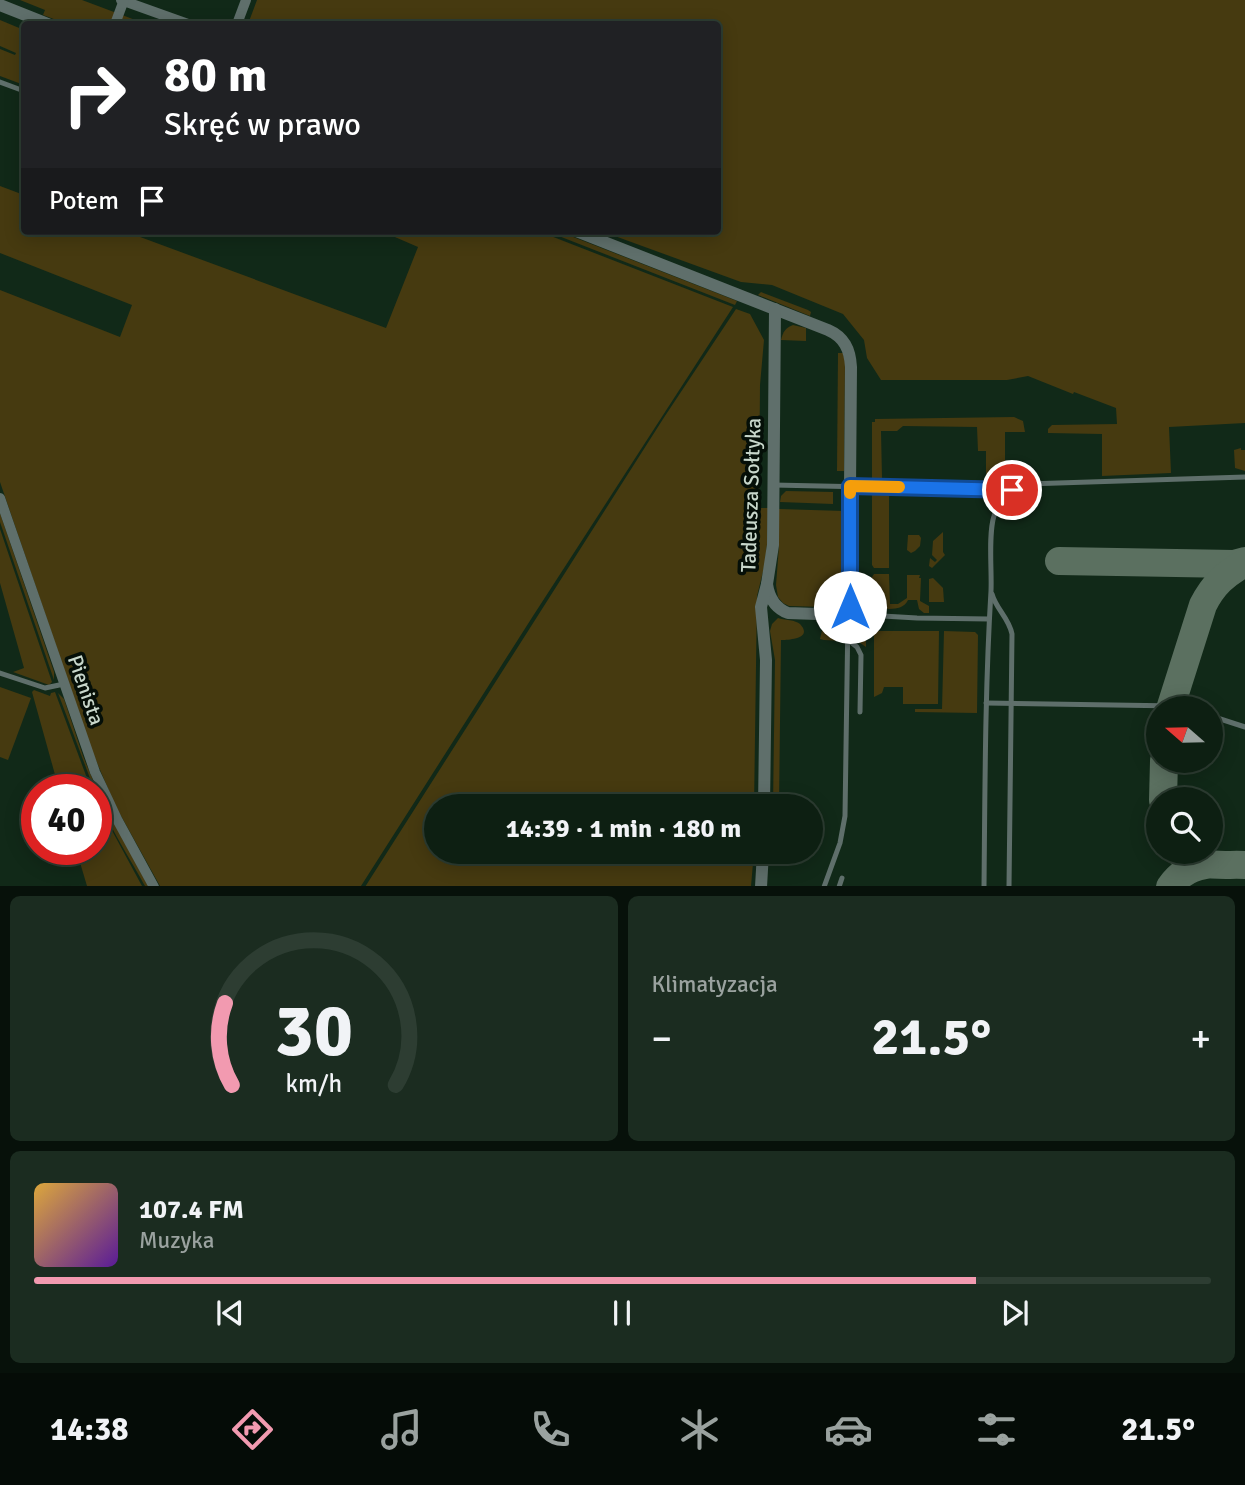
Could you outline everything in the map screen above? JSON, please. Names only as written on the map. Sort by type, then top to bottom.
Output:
[{"type":"street","points":[[116,21],[123,0],[180,21]]},
{"type":"street","points":[[238,21],[246,0]]},
{"type":"street","points":[[0,5],[40,21]]},
{"type":"street","points":[[586,235],[834,333],[848,348],[851,367],[848,614],[792,614],[773,601],[769,596],[767,584]]},
{"type":"street","name":"Tadeusza Sołtyka","points":[[764,794],[765,660],[761,607],[773,545],[775,309]]},
{"type":"street","name":"Pienista","points":[[0,498],[98,780],[153,886]]},
{"type":"street","points":[[764,637],[769,622],[784,611]]},
{"type":"street","points":[[761,886],[762,864]]},
{"type":"lane","points":[[0,82],[21,90]]},
{"type":"lane","points":[[774,485],[1012,490],[1027,484],[1245,477]]},
{"type":"lane","points":[[984,886],[986,703],[993,517],[1012,490]]},
{"type":"lane","points":[[991,590],[995,604],[1011,629],[1009,886]]},
{"type":"lane","points":[[824,886],[840,843],[845,816],[848,614],[989,619]]},
{"type":"lane","points":[[847,639],[857,647],[861,655],[860,712]]},
{"type":"lane","points":[[0,673],[45,688],[64,684]]},
{"type":"lane","points":[[986,703],[1146,705]]},
{"type":"lane","points":[[1223,720],[1245,727]]},
{"type":"lane","points":[[839,886],[842,878]]},
{"type":"shaded area","points":[[20,0],[82,0],[138,21],[59,21],[43,15],[45,10]]},
{"type":"shaded area","points":[[257,0],[1245,0],[1245,423],[1169,427],[1171,473],[1102,476],[1102,434],[1048,433],[1048,429],[1052,425],[1117,424],[1116,408],[1028,376],[1007,380],[881,380],[867,358],[864,340],[843,314],[772,285],[741,282],[612,235],[721,235],[721,21],[249,21]]},
{"type":"shaded area","points":[[0,20],[21,29],[21,84],[0,76],[0,49],[15,55],[16,53],[0,46]]},
{"type":"shaded area","points":[[0,186],[21,194],[21,235],[135,235],[386,328],[418,247],[390,235],[548,235],[733,307],[361,886],[160,886],[115,805],[112,798],[112,774],[102,774],[92,751],[0,482],[0,290],[120,337],[132,305],[0,253]]},
{"type":"shaded area","points":[[556,235],[568,235],[737,301],[735,305]]},
{"type":"shaded area","points":[[761,292],[808,310],[811,312],[810,316],[758,295]]},
{"type":"shaded area","points":[[736,309],[750,314],[764,340],[760,385],[759,508],[768,508],[765,563],[757,596],[754,794],[424,794]]},
{"type":"shaded area","points":[[793,325],[806,328],[806,341],[781,340],[788,327]]},
{"type":"shaded area","points":[[838,353],[843,353],[845,361],[844,471],[837,471]]},
{"type":"shaded area","points":[[1014,417],[1023,421],[1025,432],[1005,432],[1005,471],[986,474],[986,451],[978,451],[977,427],[903,426],[897,431],[881,431],[882,478],[872,478],[872,422],[875,422],[875,419]]},
{"type":"shaded area","points":[[1234,450],[1245,450],[1245,471],[1235,468]]},
{"type":"shaded area","points":[[786,491],[833,492],[833,504],[780,502]]},
{"type":"shaded area","points":[[872,491],[885,491],[889,494],[889,568],[874,568],[872,565]]},
{"type":"shaded area","points":[[779,509],[844,511],[843,592],[824,603],[823,607],[789,606],[778,597],[776,585]]},
{"type":"shaded area","points":[[0,513],[54,672],[54,680],[0,522]]},
{"type":"shaded area","points":[[0,529],[52,682],[49,685],[13,672],[24,668],[0,583]]},
{"type":"shaded area","points":[[943,532],[945,555],[932,568],[929,566],[930,558],[935,562],[937,560],[932,555],[933,541]]},
{"type":"shaded area","points":[[908,535],[919,535],[921,538],[920,546],[911,553],[907,550]]},
{"type":"shaded area","points":[[874,574],[889,574],[890,604],[898,604],[907,598],[907,575],[920,575],[920,601],[929,606],[929,613],[919,609],[917,600],[908,600],[902,607],[897,608],[871,608]]},
{"type":"shaded area","points":[[933,578],[943,588],[944,602],[929,602],[929,579]]},
{"type":"shaded area","points":[[778,618],[793,621],[800,624],[804,633],[798,638],[781,640],[779,794],[773,794],[775,660],[770,631]]},
{"type":"shaded area","points":[[824,622],[838,626],[842,641],[820,639]]},
{"type":"shaded area","points":[[866,622],[866,647],[856,640],[852,632],[855,625]]},
{"type":"shaded area","points":[[878,631],[939,631],[938,704],[903,704],[903,687],[884,687],[882,693],[874,697],[874,634]]},
{"type":"shaded area","points":[[944,631],[975,632],[978,635],[977,713],[915,712],[915,709],[942,709]]},
{"type":"shaded area","points":[[0,687],[31,698],[8,760],[0,757]]},
{"type":"shaded area","points":[[34,690],[50,696],[55,692],[85,774],[55,774],[32,692]]},
{"type":"shaded area","points":[[58,693],[64,699],[88,774]]},
{"type":"shaded area","points":[[424,794],[424,864],[753,864],[751,886],[366,886]]},
{"type":"shaded area","points":[[112,818],[148,886],[145,886],[112,827]]},
{"type":"shaded area","points":[[112,831],[142,886],[87,886],[81,865],[112,865]]},
{"type":"taxiway","points":[[1059,561],[1234,564],[1245,561]]},
{"type":"taxiway","points":[[1174,696],[1203,605],[1220,581],[1245,563]]},
{"type":"taxiway","points":[[1163,787],[1164,774]]},
{"type":"taxiway","points":[[1210,864],[1245,865]]},
{"type":"taxiway","points":[[1171,886],[1185,872],[1205,865]]},
{"type":"slow traffic","points":[[850,493],[850,486],[899,487]]},
{"type":"route","points":[[850,607],[850,486],[1012,490]]}]
